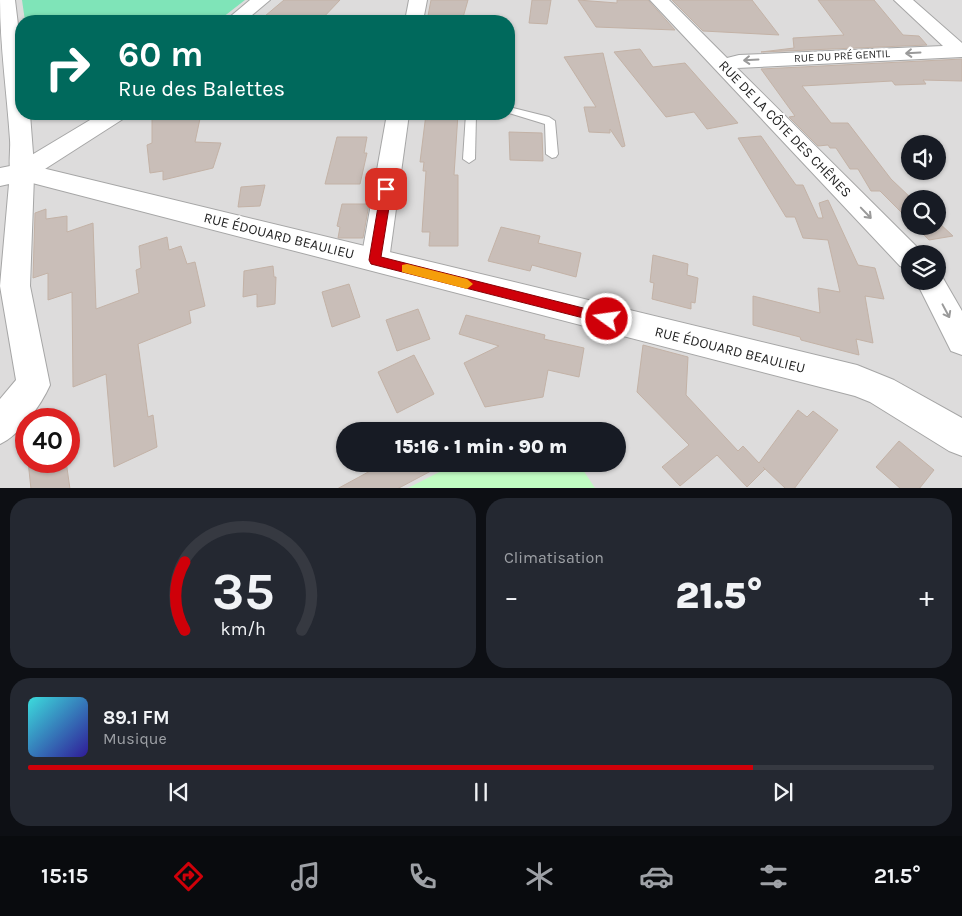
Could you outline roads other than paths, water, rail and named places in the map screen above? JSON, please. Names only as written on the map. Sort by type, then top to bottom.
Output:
[{"type":"street","points":[[6,0],[15,77]]},
{"type":"street","points":[[242,15],[261,0]]},
{"type":"street","points":[[415,15],[418,0]]},
{"type":"street","name":"RUE DE LA CÔTE DES CHÊNES","points":[[659,0],[901,249]]},
{"type":"street","points":[[904,0],[961,51]]},
{"type":"street","name":"RUE DU PRÉ GENTIL","points":[[723,64],[739,61],[961,51]]},
{"type":"street","points":[[0,426],[33,385],[15,286],[11,174],[20,120]]},
{"type":"street","points":[[11,174],[105,120]]},
{"type":"street","points":[[375,260],[397,120]]},
{"type":"street","name":"RUE ÉDOUARD BEAULIEU","points":[[11,174],[375,260],[857,381],[882,391],[962,438]]},
{"type":"street","points":[[935,290],[962,341]]},
{"type":"lane","points":[[515,112],[545,119],[551,123],[552,154]]},
{"type":"lane","points":[[469,159],[471,120]]}]
